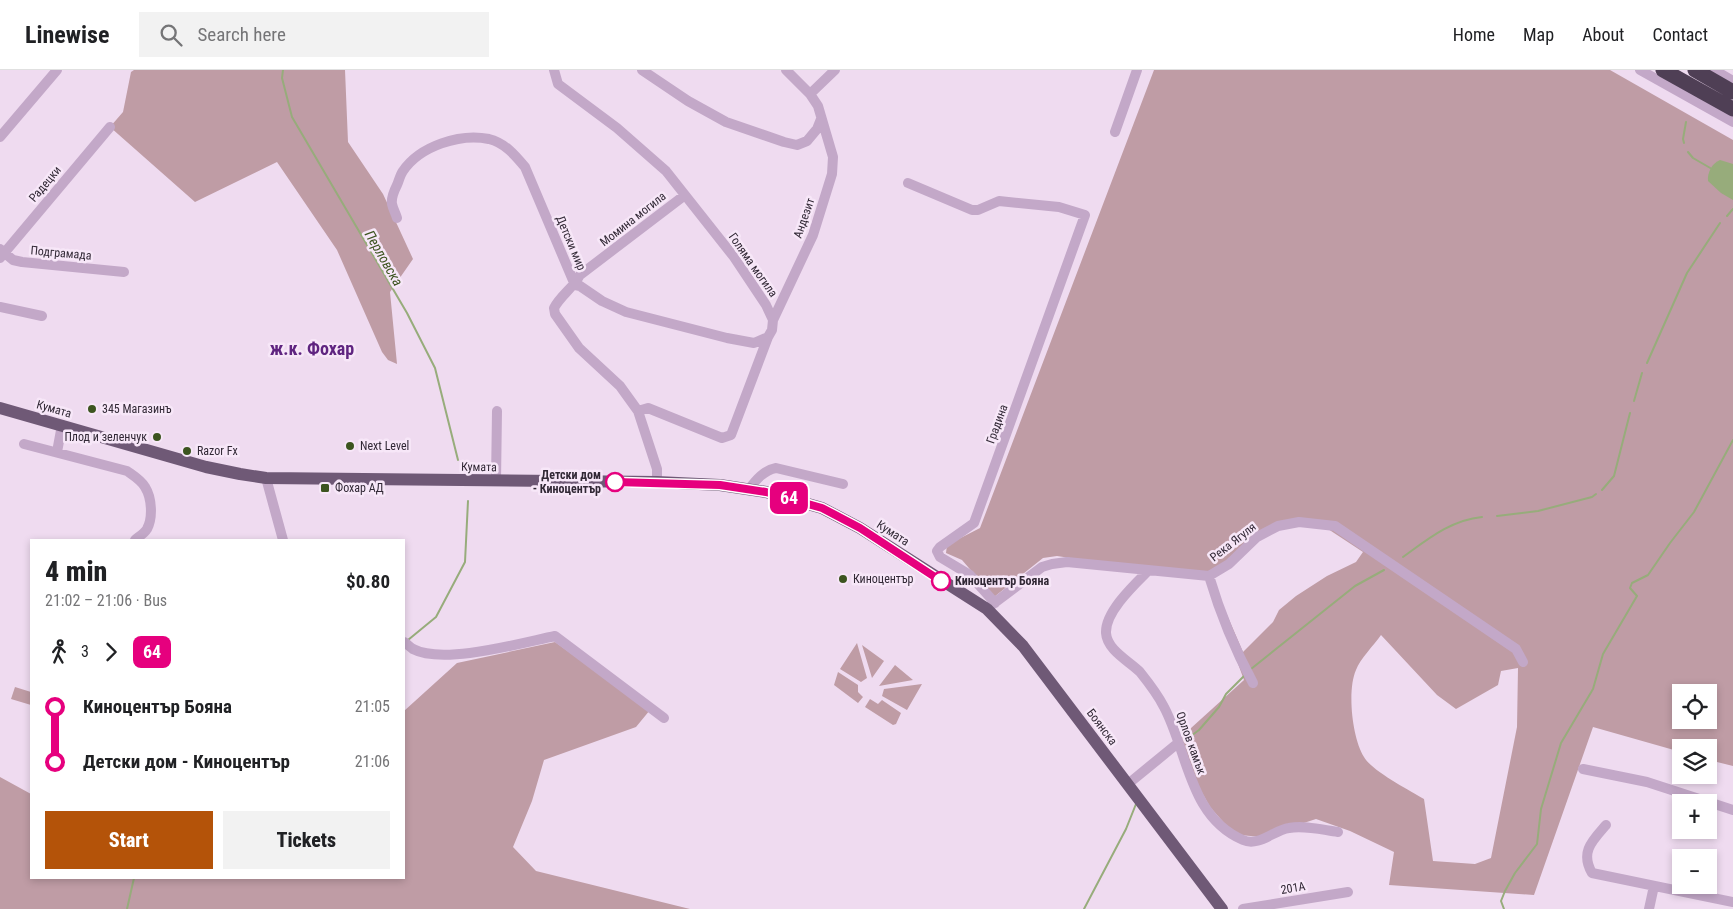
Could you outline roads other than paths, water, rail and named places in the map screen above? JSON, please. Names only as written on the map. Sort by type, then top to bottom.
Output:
[{"type":"highway","points":[[1663,70],[1733,109]]},
{"type":"highway","points":[[1695,70],[1713,75],[1733,86]]},
{"type":"highway","points":[[1713,75],[1733,92]]},
{"type":"main road","name":"Кумата","points":[[0,408],[206,467],[266,478],[657,482],[720,485],[766,492],[822,508],[860,528],[942,582]]},
{"type":"main road","name":"Боянска","points":[[942,582],[991,606],[1222,909]]},
{"type":"street","points":[[0,137],[57,70]]},
{"type":"street","name":"Голяма могила","points":[[554,70],[558,84],[617,128],[666,171],[734,257],[766,305],[773,320]]},
{"type":"street","points":[[642,70],[688,101],[726,122],[798,145],[807,141],[817,129],[821,119],[818,106],[810,94],[786,70]]},
{"type":"street","points":[[810,94],[834,70]]},
{"type":"street","points":[[1115,132],[1137,70]]},
{"type":"street","points":[[1640,70],[1733,122]]},
{"type":"street","points":[[1713,75],[1733,81]]},
{"type":"street","name":"Андезит","points":[[773,320],[813,235],[832,174],[833,157],[821,119]]},
{"type":"street","name":"Радецки","points":[[1,253],[110,127]]},
{"type":"street","name":"Детски мир","points":[[397,218],[392,204],[394,193],[402,172],[418,155],[440,144],[475,138],[490,140],[503,145],[513,153],[525,167],[575,284],[570,287],[557,303],[554,308],[555,314],[579,348],[620,386],[638,411],[657,469],[657,482]]},
{"type":"street","name":"Градина","points":[[908,183],[972,210],[978,210],[999,201],[1059,207],[1085,215],[974,523],[937,551],[940,557],[970,575],[991,606]]},
{"type":"street","name":"Момина могила","points":[[575,284],[580,275],[685,195]]},
{"type":"street","name":"Подграмада","points":[[1,253],[13,260],[22,262],[124,272]]},
{"type":"street","points":[[575,284],[602,301],[626,312],[736,340],[754,343],[768,337]]},
{"type":"street","points":[[0,308],[42,316]]},
{"type":"street","points":[[638,411],[648,408],[722,438],[731,435],[772,330],[773,320]]},
{"type":"street","points":[[496,481],[497,411]]},
{"type":"street","points":[[57,452],[62,425]]},
{"type":"street","points":[[24,444],[127,471],[138,478],[146,488],[150,501],[151,519],[146,531],[136,539]]},
{"type":"street","points":[[749,489],[757,478],[772,468],[843,484]]},
{"type":"street","points":[[266,478],[283,539]]},
{"type":"street","name":"Река Ягуля","points":[[991,606],[1042,567],[1052,564],[1067,562],[1209,576],[1228,564],[1257,537],[1278,526],[1299,522],[1336,526],[1516,649],[1522,662]]},
{"type":"street","name":"Орлов камък","points":[[1148,571],[1122,598],[1108,621],[1106,634],[1109,643],[1141,673],[1164,707],[1193,784],[1200,799],[1217,823],[1228,832],[1245,841],[1257,841],[1288,828],[1308,828],[1338,832]]},
{"type":"street","points":[[1209,576],[1234,648],[1253,683]]},
{"type":"street","points":[[405,643],[413,649],[430,654],[471,653],[555,636],[664,718]]},
{"type":"street","points":[[1128,784],[1178,743]]},
{"type":"street","points":[[1583,769],[1647,782],[1733,810]]},
{"type":"street","points":[[1606,825],[1589,845],[1587,864],[1592,873],[1733,902]]},
{"type":"street","points":[[1649,909],[1654,886]]},
{"type":"street","name":"201А","points":[[1243,909],[1348,892]]},
{"type":"waterway","name":"Перловска","points":[[283,70],[282,78],[292,117],[407,313],[435,368],[458,460]]},
{"type":"waterway","points":[[1684,143],[1686,122]]},
{"type":"waterway","points":[[1688,152],[1693,158],[1712,169]]},
{"type":"waterway","points":[[1727,216],[1733,209]]},
{"type":"waterway","points":[[1647,363],[1687,273],[1720,223]]},
{"type":"waterway","points":[[1634,401],[1642,373]]},
{"type":"waterway","points":[[1602,490],[1614,476],[1630,413]]},
{"type":"waterway","points":[[1504,909],[1501,901],[1505,891],[1515,873],[1537,844],[1541,809],[1561,743],[1593,689],[1603,654],[1637,596],[1630,588],[1632,583],[1648,575],[1694,512],[1733,440]]},
{"type":"waterway","points":[[1497,516],[1538,511],[1592,497],[1596,494]]},
{"type":"waterway","name":"Перловска","points":[[408,640],[436,617],[465,562],[468,501]]},
{"type":"waterway","points":[[1403,557],[1450,526],[1482,517]]},
{"type":"waterway","points":[[1251,669],[1355,586],[1384,570]]},
{"type":"waterway","points":[[1187,739],[1199,730],[1219,707],[1226,694],[1245,675]]},
{"type":"waterway","points":[[1084,909],[1126,829],[1136,804]]},
{"type":"waterway","name":"Перловска","points":[[127,909],[134,879]]},
{"type":"place","name":"345 Магазинъ","points":[[92,409]]},
{"type":"place","name":"Плод и зеленчук","points":[[157,437]]},
{"type":"place","name":"Next Level","points":[[350,446]]},
{"type":"place","name":"Razor Fx","points":[[187,451]]},
{"type":"place","name":"Детски дом - Киноцентър","points":[[615,482]]},
{"type":"place","name":"Фохар АД","points":[[325,488]]},
{"type":"place","name":"Киноцентър","points":[[843,579]]},
{"type":"place","name":"Киноцентър Бояна","points":[[941,581]]},
{"type":"district","name":"ж.к. Фохар","points":[[312,349]]}]
